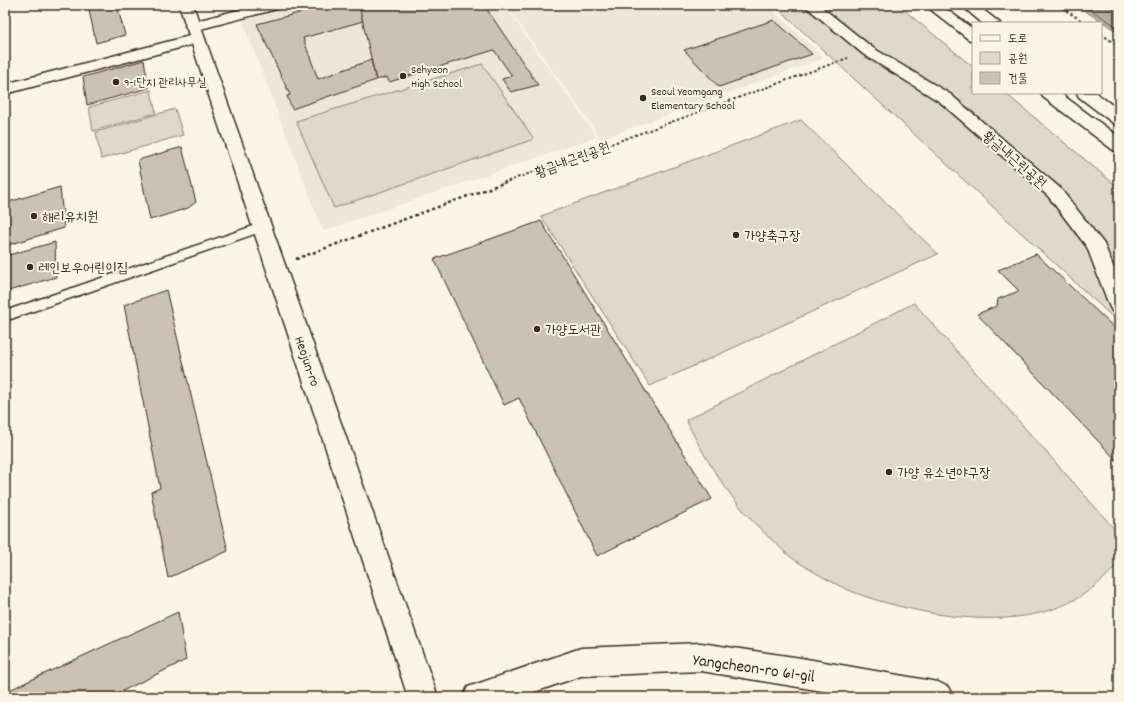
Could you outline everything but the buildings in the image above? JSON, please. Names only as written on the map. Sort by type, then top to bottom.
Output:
[{"type":"main road","name":"Heojun-ro","points":[[186,5],[423,697]]},
{"type":"main road","points":[[5,89],[195,33],[276,5]]},
{"type":"main road","points":[[932,5],[972,35]]},
{"type":"main road","points":[[968,5],[991,22]]},
{"type":"main road","points":[[1050,94],[1116,144]]},
{"type":"main road","points":[[1086,94],[1119,119]]},
{"type":"main road","name":"Yangcheon-ro 61-gil","points":[[478,697],[581,662],[701,657],[801,672],[938,697]]},
{"type":"street","name":"황금내근린공원","points":[[811,5],[868,51],[945,98],[1054,192],[1095,244],[1119,305]]},
{"type":"lane","points":[[5,316],[262,227]]},
{"type":"path","points":[[1058,5],[1084,22]]},
{"type":"path","points":[[1102,35],[1119,46]]},
{"type":"path","name":"황금내근린공원","points":[[275,266],[868,51]]},
{"type":"shaded area","points":[[301,5],[504,5],[597,137],[323,231],[242,20]]},
{"type":"shaded area","name":"Seoul Yeomgang Elementary School","points":[[506,5],[767,5],[824,58],[601,139]]},
{"type":"green space","points":[[774,5],[898,5],[972,66],[972,94],[1006,94],[1119,188],[1119,323]]},
{"type":"green space","points":[[482,64],[534,139],[334,208],[296,121]]},
{"type":"green space","points":[[151,90],[156,113],[93,131],[89,107]]},
{"type":"green space","points":[[175,109],[183,135],[101,159],[96,132]]},
{"type":"green space","name":"가양축구장","points":[[801,120],[938,254],[650,386],[541,216]]},
{"type":"green space","name":"가양 유소년야구장","points":[[914,303],[1119,534],[1119,558],[1117,563],[1104,578],[1084,594],[1061,606],[1036,614],[1009,618],[980,618],[924,612],[863,596],[822,577],[787,554],[747,515],[724,486],[704,454],[686,420]]},
{"type":"water","points":[[1076,5],[1119,5],[1119,33]]},
{"type":"place","name":"Sehyeon High School","points":[[403,76]]},
{"type":"place","name":"9-1단지 관리사무실","points":[[116,82]]},
{"type":"place","name":"Seoul Yeomgang Elementary School","points":[[643,98]]},
{"type":"place","name":"해리유치원","points":[[34,216]]},
{"type":"place","name":"가양축구장","points":[[736,235]]},
{"type":"place","name":"레인보우어린이집","points":[[30,267]]},
{"type":"place","name":"가양도서관","points":[[537,329]]},
{"type":"place","name":"가양 유소년야구장","points":[[889,472]]}]
